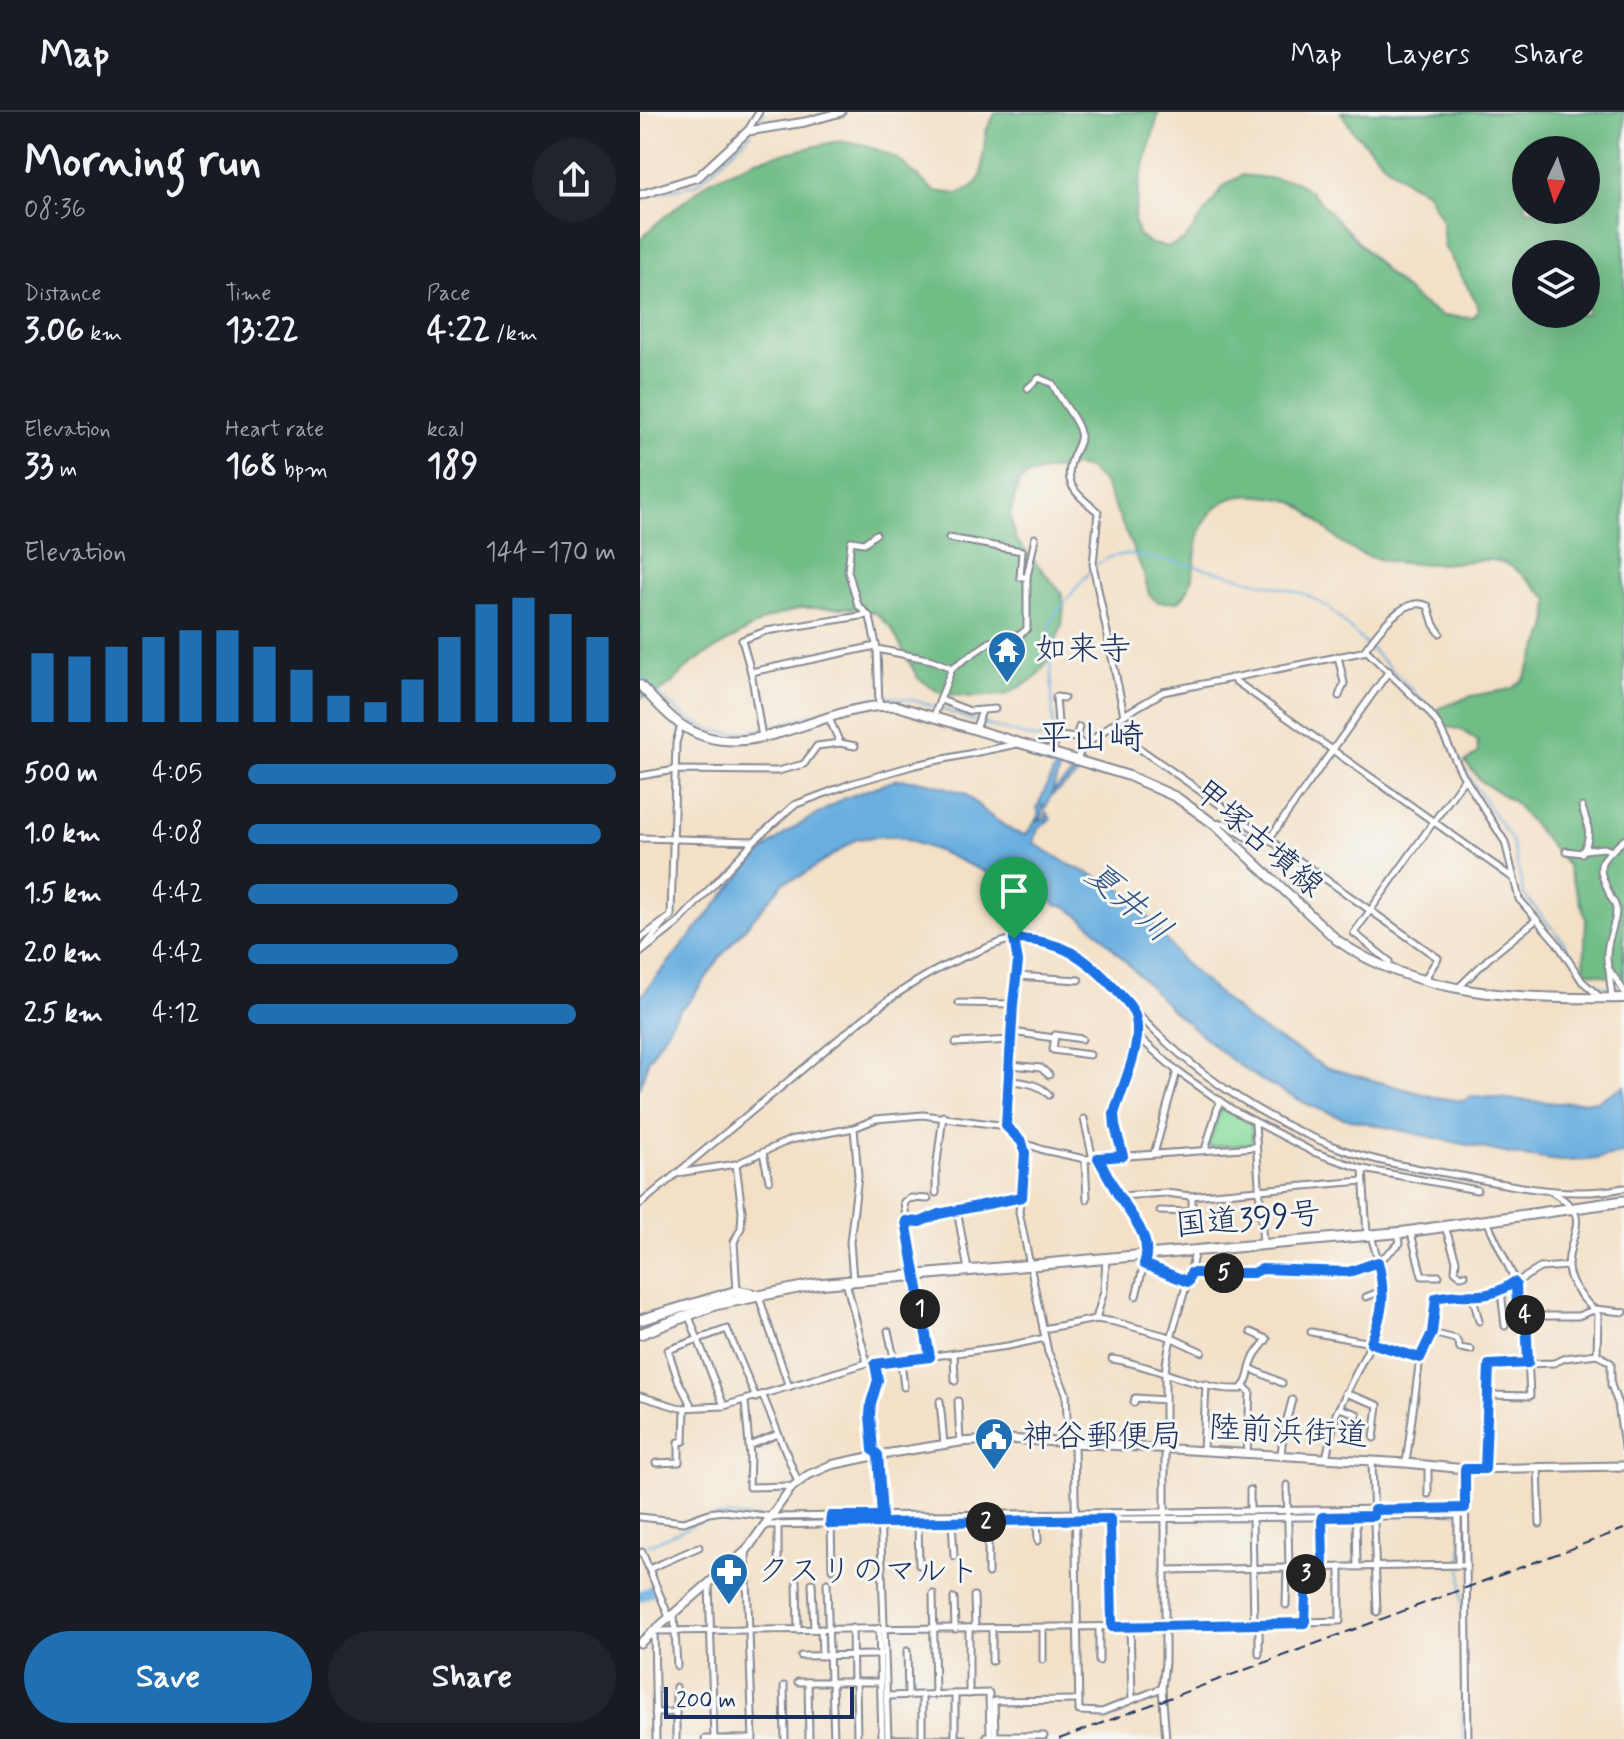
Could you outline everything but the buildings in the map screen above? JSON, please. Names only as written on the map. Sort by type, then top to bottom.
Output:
[{"type":"highway","name":"国道399号","points":[[640,1334],[688,1314],[758,1295],[848,1280],[1106,1259],[1146,1259],[1195,1251],[1411,1232],[1624,1201]]},
{"type":"highway","points":[[640,1320],[737,1291],[758,1295]]},
{"type":"highway","name":"国道399号","points":[[640,1326],[669,1316],[688,1314]]},
{"type":"main road","name":"甲塚古墳線","points":[[642,689],[681,725],[706,736],[726,740],[828,716],[879,699],[976,724],[1022,744],[1129,776],[1162,790],[1214,824],[1337,940],[1389,970],[1459,987],[1530,997],[1601,998],[1624,995]]},
{"type":"street","points":[[640,195],[698,177],[752,130],[759,112]]},
{"type":"street","points":[[752,130],[805,122],[841,112]]},
{"type":"street","points":[[1028,388],[1039,378],[1053,384],[1058,398],[1080,431],[1067,475],[1078,493],[1098,512],[1094,567],[1124,715]]},
{"type":"street","points":[[876,534],[864,543],[851,541],[848,566],[858,605],[870,617],[876,648],[879,699]]},
{"type":"street","points":[[949,538],[1022,551],[1020,577],[1027,577]]},
{"type":"street","points":[[934,714],[952,668],[990,642],[1024,633],[1028,619],[1027,577],[1035,538]]},
{"type":"street","points":[[1076,761],[1084,746],[1124,715],[1163,692],[1366,648],[1398,610],[1420,603],[1428,606],[1440,633]]},
{"type":"street","points":[[761,733],[751,672],[741,643],[745,638],[766,631],[867,615]]},
{"type":"street","points":[[751,672],[876,648],[932,660],[952,668]]},
{"type":"street","points":[[1366,648],[1434,717],[1465,778],[1505,842],[1519,899],[1557,943],[1582,981],[1601,998]]},
{"type":"street","points":[[1338,656],[1344,683],[1339,696]]},
{"type":"street","points":[[1214,824],[1224,823],[1256,843],[1269,839],[1389,671]]},
{"type":"street","points":[[1230,678],[1514,879]]},
{"type":"street","points":[[1050,752],[1059,736],[1056,697],[1064,698]]},
{"type":"street","points":[[939,703],[964,710],[995,709]]},
{"type":"street","points":[[976,724],[982,710]]},
{"type":"street","points":[[828,716],[840,743]]},
{"type":"street","points":[[640,953],[669,918],[676,743],[681,725]]},
{"type":"street","points":[[1076,738],[1079,727]]},
{"type":"street","points":[[1109,727],[1438,958],[1423,980]]},
{"type":"street","points":[[1059,736],[1076,738],[1084,746]]},
{"type":"street","points":[[640,776],[675,770],[778,771],[804,764],[817,746],[840,743],[855,746]]},
{"type":"street","points":[[640,953],[683,916],[754,841],[794,805],[915,765],[1022,744]]},
{"type":"street","points":[[1389,970],[1389,961],[1354,933],[1465,778]]},
{"type":"street","points":[[1566,851],[1580,854],[1590,837],[1582,807]]},
{"type":"street","points":[[640,838],[754,841]]},
{"type":"street","points":[[1612,996],[1607,944],[1616,909],[1602,880],[1600,868],[1603,859],[1624,840]]},
{"type":"street","points":[[1584,850],[1604,848],[1612,851]]},
{"type":"street","points":[[640,939],[669,918],[683,916]]},
{"type":"street","points":[[1459,987],[1536,920]]},
{"type":"street","points":[[1006,1126],[1018,962],[1014,939]]},
{"type":"street","points":[[640,1204],[869,1014],[926,973],[1014,939],[1043,942],[1078,955],[1096,968],[1163,1042],[1226,1089],[1283,1123],[1347,1151],[1551,1191],[1582,1193],[1624,1188]]},
{"type":"street","points":[[1609,974],[1620,982],[1624,995]]},
{"type":"street","points":[[1016,976],[1079,980]]},
{"type":"street","points":[[959,1003],[1013,1004]]},
{"type":"street","points":[[1123,1156],[1114,1114],[1136,1035],[1132,1007]]},
{"type":"street","points":[[1012,1032],[1082,1039]]},
{"type":"street","points":[[1136,1035],[1177,1071],[1220,1100],[1255,1123],[1313,1152],[1363,1169],[1477,1190]]},
{"type":"street","points":[[1054,1038],[1053,1050],[1090,1055]]},
{"type":"street","points":[[956,1043],[1011,1040]]},
{"type":"street","points":[[1011,1065],[1041,1068],[1049,1075]]},
{"type":"street","points":[[1154,1154],[1177,1071]]},
{"type":"street","points":[[1010,1081],[1031,1084],[1049,1095]]},
{"type":"street","points":[[1205,1150],[1220,1100]]},
{"type":"street","points":[[678,1173],[736,1164],[790,1140],[854,1128],[876,1119],[923,1115],[1006,1126],[1022,1142],[1085,1159],[1256,1147]]},
{"type":"street","points":[[936,1193],[943,1116]]},
{"type":"street","points":[[1084,1119],[1096,1158],[1134,1217],[1146,1259],[1136,1296]]},
{"type":"street","points":[[1255,1123],[1263,1245]]},
{"type":"street","points":[[854,1128],[858,1176],[848,1280],[867,1363]]},
{"type":"street","points":[[1022,1142],[1025,1153],[1019,1212],[1048,1352],[1066,1393],[1075,1517],[1079,1711],[1102,1712],[1162,1688]]},
{"type":"street","points":[[763,1153],[769,1180]]},
{"type":"street","points":[[1085,1159],[1087,1199]]},
{"type":"street","points":[[736,1164],[742,1211],[741,1228],[734,1242],[737,1291]]},
{"type":"street","points":[[1326,1458],[1339,1408],[1378,1326],[1384,1290],[1369,1236],[1363,1169]]},
{"type":"street","points":[[1119,1196],[1166,1193],[1192,1196],[1363,1181]]},
{"type":"street","points":[[1551,1191],[1570,1202],[1574,1209],[1576,1230],[1568,1266],[1579,1295],[1598,1315],[1597,1354]]},
{"type":"street","points":[[1160,1211],[1192,1212],[1192,1196]]},
{"type":"street","points":[[906,1221],[920,1222],[957,1210],[1022,1197]]},
{"type":"street","points":[[928,1199],[906,1199],[904,1202],[913,1274],[930,1357]]},
{"type":"street","points":[[957,1210],[968,1270]]},
{"type":"street","points":[[1487,1221],[1514,1282],[1517,1307],[1526,1316],[1530,1396],[1488,1395]]},
{"type":"street","points":[[1445,1227],[1456,1260],[1455,1271],[1461,1276],[1465,1275]]},
{"type":"street","points":[[1411,1232],[1420,1274],[1425,1277],[1439,1276]]},
{"type":"street","points":[[1191,1273],[1253,1273],[1262,1269],[1349,1272],[1378,1262],[1400,1243],[1398,1233]]},
{"type":"street","points":[[1166,1739],[1162,1688],[1165,1662],[1165,1373],[1170,1337],[1195,1251]]},
{"type":"street","points":[[1096,1319],[1104,1291],[1106,1259]]},
{"type":"street","points":[[1146,1259],[1188,1282]]},
{"type":"street","points":[[1406,1463],[1420,1358],[1432,1333],[1436,1298],[1473,1297],[1501,1291],[1547,1266],[1568,1266]]},
{"type":"street","points":[[1366,1297],[1384,1290]]},
{"type":"street","points":[[1501,1291],[1505,1326]]},
{"type":"street","points":[[758,1295],[789,1387]]},
{"type":"street","points":[[1473,1297],[1479,1321]]},
{"type":"street","points":[[1526,1316],[1578,1316],[1593,1309],[1624,1312]]},
{"type":"street","points":[[688,1314],[724,1406]]},
{"type":"street","points":[[1043,1329],[1096,1319],[1170,1337],[1202,1352]]},
{"type":"street","points":[[656,1463],[679,1462],[679,1442],[684,1441],[688,1408],[668,1350],[727,1329],[798,1482]]},
{"type":"street","points":[[888,1331],[904,1387]]},
{"type":"street","points":[[1112,1359],[1235,1390],[1244,1387],[1252,1369],[1252,1360],[1267,1339],[1251,1332]]},
{"type":"street","points":[[1311,1332],[1371,1343],[1420,1358]]},
{"type":"street","points":[[1432,1333],[1456,1339],[1460,1348],[1471,1350]]},
{"type":"street","points":[[640,1396],[688,1408],[724,1406],[867,1363],[898,1362],[1045,1338]]},
{"type":"street","points":[[954,1353],[955,1381]]},
{"type":"street","points":[[1485,1469],[1489,1365],[1554,1363],[1565,1358],[1597,1354],[1611,1363],[1611,1385],[1618,1404],[1624,1447]]},
{"type":"street","points":[[875,1364],[878,1380],[870,1415],[873,1450],[878,1455],[882,1520],[882,1629],[887,1739]]},
{"type":"street","points":[[1252,1369],[1282,1383]]},
{"type":"street","points":[[1203,1451],[1206,1384]]},
{"type":"street","points":[[1244,1387],[1250,1392],[1247,1454]]},
{"type":"street","points":[[1345,1393],[1378,1405],[1374,1438]]},
{"type":"street","points":[[1134,1403],[1135,1398],[1165,1400]]},
{"type":"street","points":[[1281,1455],[1292,1400]]},
{"type":"street","points":[[745,1401],[749,1487],[791,1488]]},
{"type":"street","points":[[940,1401],[944,1444]]},
{"type":"street","points":[[958,1401],[960,1442]]},
{"type":"street","points":[[1339,1408],[1357,1414],[1356,1420]]},
{"type":"street","points":[[749,1446],[778,1434]]},
{"type":"street","name":"陸前浜街道","points":[[640,1643],[746,1551],[798,1482],[831,1465],[878,1455],[960,1442],[1006,1439],[1465,1469],[1624,1466]]},
{"type":"street","points":[[1372,1461],[1377,1612]]},
{"type":"street","points":[[1428,1465],[1428,1494]]},
{"type":"street","points":[[1538,1468],[1540,1524]]},
{"type":"street","points":[[1458,1565],[1465,1469]]},
{"type":"street","points":[[1286,1605],[1287,1485]]},
{"type":"street","points":[[1250,1490],[1259,1654]]},
{"type":"street","points":[[640,1517],[684,1522],[714,1512],[831,1520],[882,1520],[1463,1512]]},
{"type":"street","points":[[1463,1512],[1468,1739]]},
{"type":"street","points":[[1288,1514],[1322,1517],[1374,1513]]},
{"type":"street","points":[[882,1520],[988,1522],[1164,1515]]},
{"type":"street","points":[[1356,1516],[1357,1566]]},
{"type":"street","points":[[1322,1517],[1323,1567]]},
{"type":"street","points":[[1110,1519],[1112,1627]]},
{"type":"street","points":[[766,1525],[831,1520]]},
{"type":"street","points":[[831,1520],[832,1569]]},
{"type":"street","points":[[1037,1520],[1038,1541]]},
{"type":"street","points":[[952,1522],[954,1556]]},
{"type":"street","points":[[988,1522],[988,1573]]},
{"type":"street","points":[[918,1523],[919,1565]]},
{"type":"street","points":[[778,1524],[778,1558]]},
{"type":"street","points":[[649,1569],[699,1547]]},
{"type":"street","points":[[705,1739],[752,1739],[746,1551]]},
{"type":"street","points":[[642,1552],[672,1615],[676,1631],[677,1666]]},
{"type":"street","points":[[1165,1570],[1466,1565]]},
{"type":"street","points":[[1305,1623],[1307,1567]]},
{"type":"street","points":[[656,1739],[654,1631],[1112,1627],[1340,1621],[1340,1567]]},
{"type":"street","points":[[797,1581],[798,1630]]},
{"type":"street","points":[[709,1583],[714,1739]]},
{"type":"street","points":[[812,1583],[822,1656]]},
{"type":"street","points":[[827,1583],[834,1739]]},
{"type":"street","points":[[933,1594],[935,1695]]},
{"type":"street","points":[[969,1694],[974,1596]]},
{"type":"street","points":[[954,1598],[955,1629]]},
{"type":"street","points":[[1130,1626],[1132,1699]]},
{"type":"street","points":[[1043,1627],[1043,1660]]},
{"type":"street","points":[[1099,1627],[1099,1661]]},
{"type":"street","points":[[852,1628],[857,1739]]},
{"type":"street","points":[[992,1628],[992,1661]]},
{"type":"street","points":[[882,1629],[880,1655],[887,1696],[887,1739]]},
{"type":"street","points":[[907,1651],[908,1695]]},
{"type":"street","points":[[801,1656],[880,1655]]},
{"type":"street","points":[[798,1682],[884,1682]]},
{"type":"street","points":[[808,1682],[809,1739]]},
{"type":"street","points":[[784,1686],[785,1739]]},
{"type":"street","points":[[676,1687],[676,1739]]},
{"type":"street","points":[[887,1696],[989,1693],[990,1735]]},
{"type":"street","points":[[955,1694],[955,1738]]},
{"type":"street","points":[[922,1695],[922,1739]]},
{"type":"street","points":[[990,1735],[994,1701],[1079,1700]]},
{"type":"street","points":[[655,1713],[676,1712]]},
{"type":"street","points":[[990,1735],[1044,1736]]},
{"type":"street","points":[[887,1739],[964,1739]]},
{"type":"green space","points":[[996,112],[1159,112],[1140,180],[1134,219],[1138,235],[1151,244],[1169,247],[1185,240],[1224,186],[1242,175],[1295,181],[1311,192],[1387,273],[1422,304],[1443,316],[1473,318],[1478,312],[1476,301],[1444,246],[1442,220],[1426,191],[1409,183],[1387,166],[1354,132],[1341,112],[1624,112],[1624,981],[1584,970],[1586,918],[1567,865],[1514,802],[1482,782],[1465,762],[1478,753],[1477,741],[1462,730],[1444,726],[1437,709],[1471,696],[1511,689],[1524,679],[1547,629],[1549,599],[1518,571],[1501,562],[1417,564],[1392,562],[1357,552],[1302,508],[1287,500],[1246,496],[1224,502],[1202,526],[1187,591],[1178,602],[1158,602],[1149,595],[1144,574],[1104,483],[1089,469],[1076,466],[1030,474],[1018,483],[1010,516],[1016,540],[1061,592],[1064,606],[1062,625],[1048,662],[1034,679],[1005,695],[971,697],[940,693],[918,678],[891,628],[876,613],[850,608],[801,608],[766,619],[692,663],[656,694],[640,698],[640,240],[711,180],[756,160],[838,141],[866,145],[898,159],[934,191],[958,194],[974,186],[981,176],[986,131]]},
{"type":"green space","points":[[1221,1107],[1252,1124],[1252,1144],[1208,1147]]},
{"type":"water","name":"夏井川","points":[[1057,764],[1061,765],[1052,792],[1077,770],[1079,774],[1050,797],[1045,809],[1042,805],[1043,816],[1038,821],[1046,819],[1046,812],[1051,819],[1038,828],[1034,843],[1068,864],[1115,885],[1133,898],[1183,962],[1250,1022],[1325,1067],[1434,1097],[1463,1101],[1472,1096],[1557,1103],[1597,1101],[1624,1086],[1624,1153],[1590,1160],[1559,1161],[1510,1154],[1343,1118],[1311,1106],[1231,1060],[1171,1009],[1092,926],[1067,907],[1056,905],[1047,896],[938,851],[898,837],[883,836],[857,839],[801,876],[784,882],[722,955],[689,1002],[680,1009],[648,1061],[640,1089],[640,997],[755,858],[787,832],[845,798],[898,779],[923,781],[964,793],[1014,832],[1026,835],[1039,816],[1037,807]]},
{"type":"waterway","points":[[755,128],[763,112]]},
{"type":"waterway","points":[[659,193],[697,184],[752,133]]},
{"type":"waterway","points":[[640,201],[649,195]]},
{"type":"waterway","points":[[1096,565],[1110,557],[1127,554],[1196,566],[1305,594],[1329,608],[1433,710],[1462,766],[1512,841],[1524,895],[1564,942],[1585,976],[1602,986],[1623,990]]},
{"type":"waterway","points":[[980,723],[1037,739],[1050,735],[1053,726],[1050,626],[1056,613],[1092,569]]},
{"type":"waterway","points":[[640,675],[686,717],[724,732],[767,728],[879,697],[915,701],[974,721]]},
{"type":"waterway","points":[[1407,1513],[1461,1512]]},
{"type":"waterway","points":[[640,1549],[711,1517],[726,1515],[764,1519]]},
{"type":"waterway","points":[[883,1520],[1057,1517]]},
{"type":"waterway","points":[[1461,1518],[1463,1739]]},
{"type":"waterway","points":[[774,1519],[877,1520]]},
{"type":"waterway","points":[[640,1596],[651,1591]]},
{"type":"railway","points":[[1059,1739],[1624,1529]]},
{"type":"place","name":"如来寺","points":[[1007,684]]},
{"type":"place","name":"神谷郵便局","points":[[994,1471]]},
{"type":"place","name":"クスリのマルト","points":[[729,1606]]},
{"type":"district","name":"平山崎","points":[[1090,739]]},
{"type":"route","points":[[1014,939],[1043,942],[1078,955],[1096,968],[1132,1007],[1136,1035],[1114,1114],[1123,1156],[1098,1158],[1134,1217],[1147,1247],[1144,1264],[1188,1282],[1191,1273],[1253,1273],[1262,1269],[1349,1272],[1378,1262],[1385,1288],[1378,1326],[1371,1343],[1420,1358],[1432,1333],[1436,1298],[1473,1297],[1503,1290],[1514,1282],[1516,1285],[1517,1307],[1526,1316],[1528,1363],[1489,1365],[1485,1469],[1465,1469],[1465,1508],[1374,1510],[1374,1516],[1322,1517],[1323,1567],[1307,1567],[1305,1623],[1112,1627],[1110,1519],[830,1524],[831,1516],[882,1516],[878,1455],[873,1450],[870,1415],[878,1380],[875,1364],[930,1357],[906,1221],[920,1222],[939,1214],[1022,1197],[1025,1153],[1022,1142],[1006,1126],[1018,962],[1014,939]]}]
